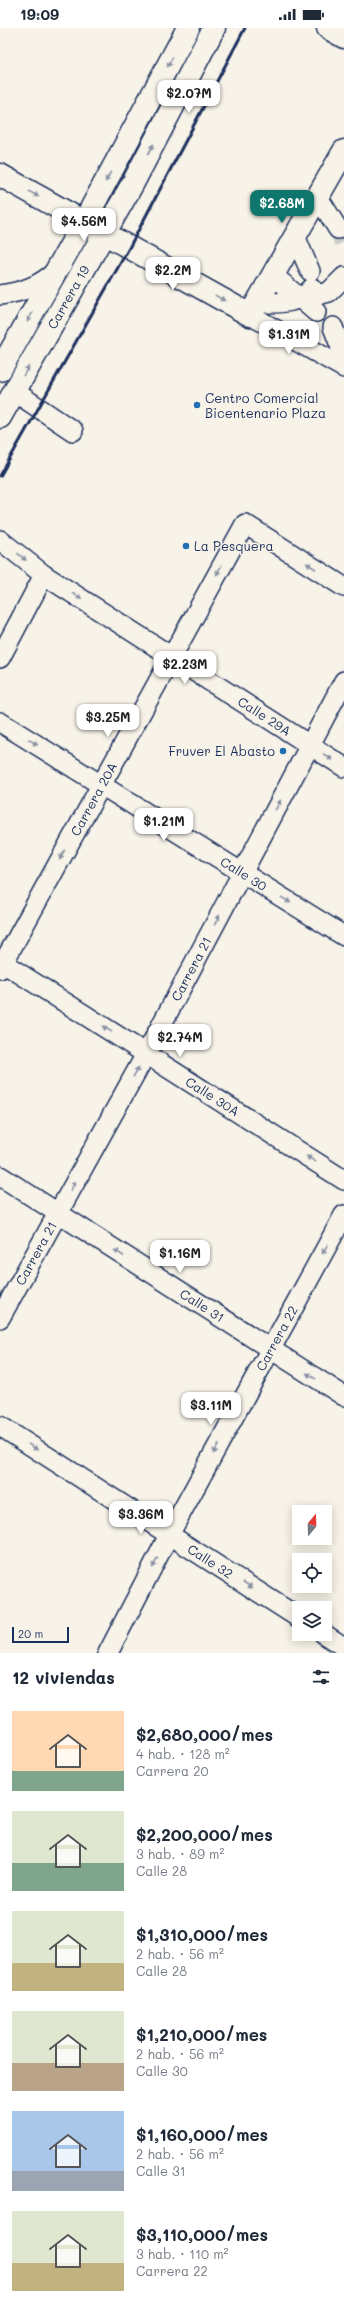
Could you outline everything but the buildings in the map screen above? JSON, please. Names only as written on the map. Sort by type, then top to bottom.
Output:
[{"type":"main road","name":"Carrera 19","points":[[0,370],[84,222],[188,28]]},
{"type":"main road","name":"Carrera 19","points":[[0,418],[103,233],[133,183],[214,28]]},
{"type":"main road","points":[[328,28],[344,37]]},
{"type":"main road","points":[[0,175],[103,233],[254,309],[318,197],[340,165]]},
{"type":"street","points":[[318,197],[338,229]]},
{"type":"street","points":[[295,236],[316,312]]},
{"type":"street","points":[[0,295],[29,289],[42,283],[57,270]]},
{"type":"street","points":[[273,275],[329,292],[344,277]]},
{"type":"street","points":[[254,309],[279,304],[308,286]]},
{"type":"street","points":[[254,309],[344,368]]},
{"type":"street","points":[[333,327],[344,356]]},
{"type":"street","points":[[15,392],[74,431]]},
{"type":"street","name":"Carrera 20A","points":[[1,965],[245,524],[344,587]]},
{"type":"street","name":"Calle 29A","points":[[0,540],[44,575],[344,767]]},
{"type":"street","points":[[0,658],[44,575]]},
{"type":"street","name":"Carrera 21","points":[[0,1318],[146,1054],[344,681]]},
{"type":"street","name":"Calle 30","points":[[0,722],[344,936]]},
{"type":"street","name":"Calle 30A","points":[[1,965],[146,1054],[344,1180]]},
{"type":"street","name":"Calle 31","points":[[0,1176],[344,1396]]},
{"type":"street","name":"Carrera 22","points":[[108,1653],[169,1535],[344,1215]]},
{"type":"street","name":"Calle 32","points":[[0,1426],[292,1614]]},
{"type":"street","points":[[332,1639],[344,1647]]},
{"type":"tunnel","points":[[338,229],[344,242]]},
{"type":"railway","points":[[0,476],[129,248],[245,28]]},
{"type":"place","name":"Centro Comercial Bicentenario Plaza","points":[[197,405]]},
{"type":"place","name":"La Pesquera","points":[[186,546]]},
{"type":"place","name":"Fruver El Abasto","points":[[283,751]]}]
